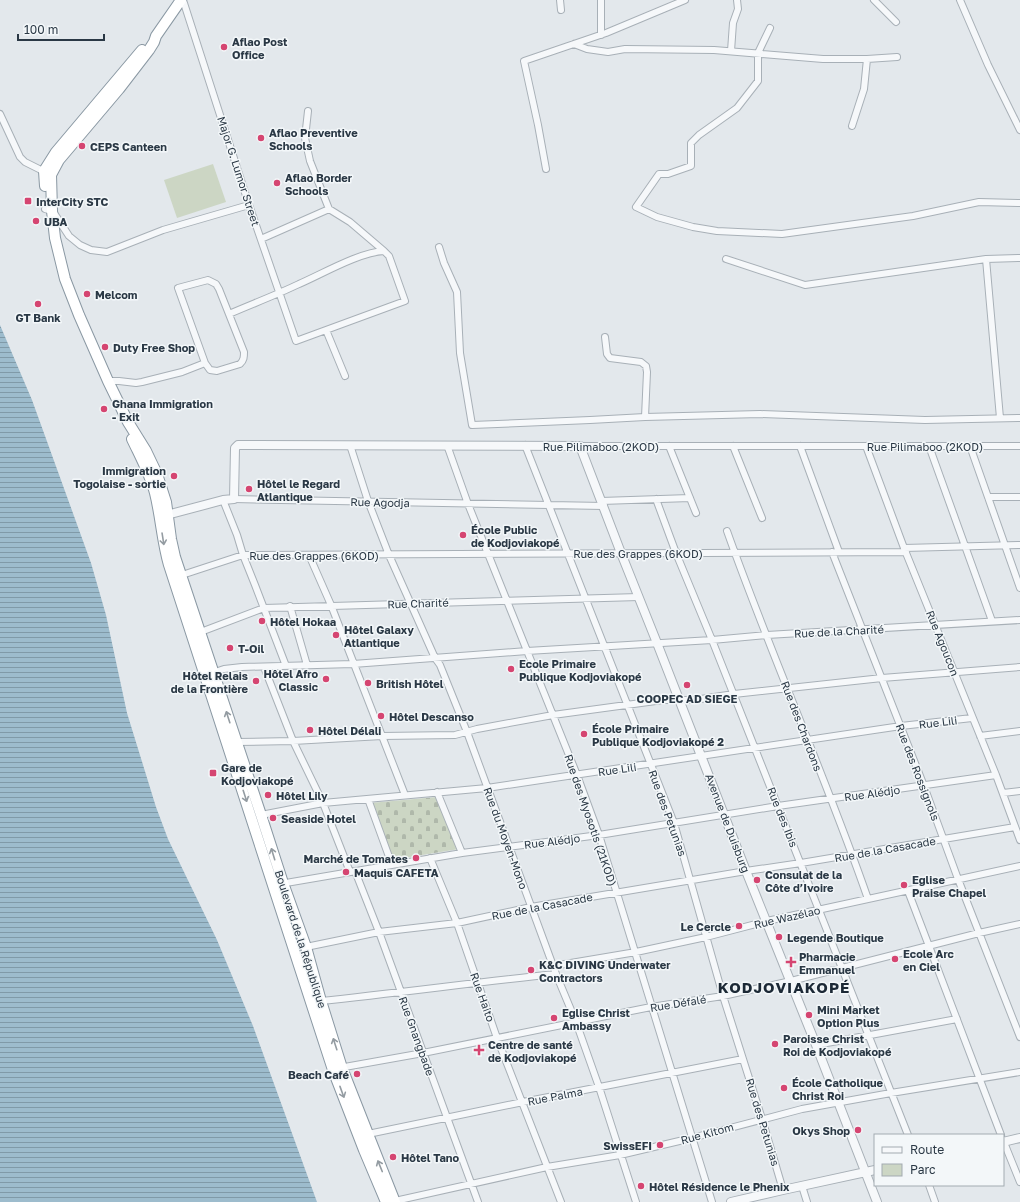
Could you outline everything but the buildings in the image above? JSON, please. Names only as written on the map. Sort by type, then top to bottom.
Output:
[{"type":"highway","points":[[48,173],[56,152],[115,84],[131,61],[156,36],[182,0]]},
{"type":"highway","name":"Boulevard de la République","points":[[48,173],[48,210],[65,280],[106,381],[126,423],[146,451],[157,474],[166,502],[164,515],[164,548],[210,674],[364,1150],[392,1202]]},
{"type":"highway","name":"Boulevard de la République","points":[[164,515],[182,575],[196,634]]},
{"type":"highway","name":"Boulevard de la République","points":[[210,674],[236,742],[261,815],[278,884],[306,948],[338,1069],[368,1134],[392,1202]]},
{"type":"street","name":"Major G. Lumor Street","points":[[182,0],[249,205],[296,342],[326,330]]},
{"type":"street","points":[[560,0],[561,10]]},
{"type":"street","points":[[601,0],[601,35]]},
{"type":"street","points":[[546,169],[524,61],[601,35],[685,0]]},
{"type":"street","points":[[731,52],[733,23],[738,9],[737,0]]},
{"type":"street","points":[[874,0],[896,22]]},
{"type":"street","points":[[960,0],[988,65],[1020,130]]},
{"type":"street","points":[[770,28],[758,53],[758,81],[737,108],[699,135],[691,143],[691,166],[668,174],[659,174],[636,207],[657,217],[693,227],[717,231],[782,234],[912,216],[979,202],[1020,203]]},
{"type":"street","points":[[574,44],[587,49],[608,52],[625,49],[758,53],[823,59],[897,57]]},
{"type":"street","points":[[852,126],[864,89],[866,59]]},
{"type":"street","points":[[308,111],[305,138],[308,153],[329,209],[350,222],[389,256],[406,301],[326,330],[345,376]]},
{"type":"street","points":[[0,114],[20,157],[25,162],[48,173]]},
{"type":"street","points":[[48,210],[62,224],[69,236],[80,245],[91,250],[106,252],[163,230],[249,205]]},
{"type":"street","points":[[261,240],[329,209]]},
{"type":"street","points":[[439,247],[444,263],[457,292],[460,353],[472,425],[645,417],[760,414],[925,420],[1020,418]]},
{"type":"street","points":[[229,314],[280,293],[347,262],[377,251],[384,251]]},
{"type":"street","points":[[726,259],[805,285],[986,259],[1020,258]]},
{"type":"street","points":[[986,259],[1000,418]]},
{"type":"street","points":[[202,281],[212,281],[219,289],[229,314],[244,352],[243,361],[240,364],[217,372],[210,370],[205,363],[178,288],[202,281]]},
{"type":"street","points":[[605,337],[607,354],[610,358],[642,362],[646,367],[645,417]]},
{"type":"street","points":[[106,381],[142,382],[182,372],[205,363]]},
{"type":"street","name":"Rue Pilimaboo (2KOD)","points":[[234,499],[235,448],[238,445],[1020,446]]},
{"type":"street","name":"Rue du Moyen-Mono","points":[[350,445],[368,501],[389,555],[435,658],[440,666],[467,732],[556,974],[576,1022],[599,1087],[636,1202]]},
{"type":"street","name":"Rue des Myosotis (21KOD)","points":[[447,445],[468,504],[508,600],[599,835],[712,1202]]},
{"type":"street","name":"Rue des Petunias","points":[[524,445],[674,823],[723,996],[783,1190]]},
{"type":"street","name":"Avenue de Duisburg","points":[[580,446],[877,1202]]},
{"type":"street","points":[[669,446],[696,513]]},
{"type":"street","points":[[733,446],[762,518]]},
{"type":"street","name":"Rue des Rossignols","points":[[800,446],[862,630],[901,726],[958,879],[1020,1037]]},
{"type":"street","name":"Rue Agoucon","points":[[866,446],[905,550],[996,775],[1020,840]]},
{"type":"street","points":[[929,446],[992,621]]},
{"type":"street","points":[[970,446],[1020,588]]},
{"type":"street","points":[[988,497],[1020,497]]},
{"type":"street","name":"Rue Agodja","points":[[164,515],[223,500],[234,499],[548,505],[602,504],[656,499],[690,498]]},
{"type":"street","name":"Rue des Ibis","points":[[656,499],[676,553],[734,694],[908,1134]]},
{"type":"street","points":[[223,500],[286,666]]},
{"type":"street","name":"Rue des Chardons","points":[[727,531],[868,899]]},
{"type":"street","name":"Rue des Grappes (6KOD)","points":[[182,575],[243,555],[836,552],[1020,545]]},
{"type":"street","points":[[309,555],[331,605],[405,795]]},
{"type":"street","name":"Rue Charité","points":[[196,634],[264,608],[290,606],[639,597]]},
{"type":"street","points":[[290,606],[307,665]]},
{"type":"street","name":"Rue de la Charité","points":[[210,674],[224,669],[264,666],[354,664],[527,651],[658,644],[767,635],[1020,620]]},
{"type":"street","name":"Rue Gnangbade","points":[[264,666],[293,741],[323,803],[379,932],[478,1202]]},
{"type":"street","points":[[236,742],[293,741],[382,736],[456,735],[553,715],[671,699],[694,700],[734,694],[882,678],[1020,667]]},
{"type":"street","name":"Rue Lili","points":[[261,815],[323,803],[487,788],[901,726],[972,718]]},
{"type":"street","points":[[980,736],[1020,731]]},
{"type":"street","name":"Rue Alédjo","points":[[278,884],[462,853],[599,835],[778,806],[996,775]]},
{"type":"street","points":[[1003,793],[1020,791]]},
{"type":"street","points":[[437,792],[462,853]]},
{"type":"street","points":[[368,799],[392,865]]},
{"type":"street","name":"Rue de la Casacade","points":[[306,948],[379,932],[457,923],[531,907],[616,892],[691,881],[1015,827]]},
{"type":"street","name":"Rue Haito","points":[[430,858],[457,923],[497,1038],[561,1202]]},
{"type":"street","name":"Rue Wazélao","points":[[553,966],[636,952],[706,937],[767,921],[1020,866]]},
{"type":"street","points":[[908,891],[1001,1134]]},
{"type":"street","name":"Rue Défalé","points":[[338,1069],[651,1007],[723,996],[791,981],[1020,924]]},
{"type":"street","points":[[321,1001],[556,974]]},
{"type":"street","points":[[816,1045],[957,1019]]},
{"type":"street","name":"Rue Palma","points":[[368,1134],[599,1087],[743,1060]]},
{"type":"street","name":"Rue Kitom","points":[[392,1202],[547,1167],[620,1155],[802,1109],[1020,1072]]},
{"type":"street","points":[[1004,1140],[1020,1138]]},
{"type":"street","points":[[1004,1142],[1020,1182]]},
{"type":"street","points":[[731,1202],[874,1170]]},
{"type":"street","points":[[802,1186],[807,1202]]},
{"type":"street","points":[[929,1186],[935,1202]]},
{"type":"green space","points":[[213,164],[226,202],[177,218],[164,180]]},
{"type":"green space","points":[[437,797],[459,849],[392,860],[370,803]]},
{"type":"water","points":[[0,325],[32,400],[91,563],[106,615],[127,713],[156,807],[168,839],[217,940],[253,1026],[317,1202],[0,1202]]},
{"type":"place","name":"Aflao Post Office","points":[[224,47]]},
{"type":"place","name":"Aflao Preventive Schools","points":[[261,138]]},
{"type":"place","name":"CEPS Canteen","points":[[82,146]]},
{"type":"place","name":"Aflao Border Schools","points":[[277,183]]},
{"type":"place","name":"InterCity STC","points":[[28,201]]},
{"type":"place","name":"UBA","points":[[36,221]]},
{"type":"place","name":"Melcom","points":[[87,294]]},
{"type":"place","name":"GT Bank","points":[[38,304]]},
{"type":"place","name":"Duty Free Shop","points":[[105,347]]},
{"type":"place","name":"Ghana Immigration - Exit","points":[[104,409]]},
{"type":"place","name":"Immigration Togolaise - sortie","points":[[174,476]]},
{"type":"place","name":"Hôtel le Regard Atlantique","points":[[249,489]]},
{"type":"place","name":"École Public de Kodjoviakopé","points":[[463,535]]},
{"type":"place","name":"Hôtel Hokaa","points":[[262,621]]},
{"type":"place","name":"Hôtel Galaxy Atlantique","points":[[336,635]]},
{"type":"place","name":"T-Oil","points":[[230,648]]},
{"type":"place","name":"Ecole Primaire Publique Kodjoviakopé","points":[[511,669]]},
{"type":"place","name":"Hôtel Afro Classic","points":[[326,679]]},
{"type":"place","name":"Hôtel Relais de la Frontière","points":[[256,681]]},
{"type":"place","name":"British Hôtel","points":[[368,683]]},
{"type":"place","name":"COOPEC AD SIEGE","points":[[687,685]]},
{"type":"place","name":"Hôtel Descanso","points":[[381,716]]},
{"type":"place","name":"Hôtel Délali","points":[[310,730]]},
{"type":"place","name":"École Primaire Publique Kodjoviakopé 2","points":[[584,734]]},
{"type":"place","name":"Gare de Kodjoviakopé","points":[[213,773]]},
{"type":"place","name":"Hôtel Lily","points":[[268,795]]},
{"type":"place","name":"Seaside Hotel","points":[[273,818]]},
{"type":"place","name":"Marché de Tomates","points":[[416,858]]},
{"type":"place","name":"Maquis CAFETA","points":[[346,872]]},
{"type":"place","name":"Consulat de la Côte d’Ivoire","points":[[757,880]]},
{"type":"place","name":"Eglise Praise Chapel","points":[[904,885]]},
{"type":"place","name":"Le Cercle","points":[[739,926]]},
{"type":"place","name":"Legende Boutique","points":[[779,937]]},
{"type":"place","name":"Ecole Arc en Ciel","points":[[895,959]]},
{"type":"place","name":"Pharmacie Emmanuel","points":[[791,962]]},
{"type":"place","name":"K&C DIVING Underwater Contractors","points":[[531,970]]},
{"type":"place","name":"Mini Market Option Plus","points":[[809,1015]]},
{"type":"place","name":"Eglise Christ Ambassy","points":[[554,1018]]},
{"type":"place","name":"Paroisse Christ Roi de Kodjoviakopé","points":[[775,1044]]},
{"type":"place","name":"Centre de santé de Kodjoviakopé","points":[[479,1050]]},
{"type":"place","name":"Beach Café","points":[[357,1074]]},
{"type":"place","name":"École Catholique Christ Roi","points":[[784,1088]]},
{"type":"place","name":"Okys Shop","points":[[858,1130]]},
{"type":"place","name":"SwissEFI","points":[[660,1145]]},
{"type":"place","name":"Hôtel Tano","points":[[393,1157]]},
{"type":"place","name":"Hôtel Résidence le Phenix","points":[[641,1186]]},
{"type":"district","name":"KODJOVIAKOPÉ","points":[[784,987]]}]
